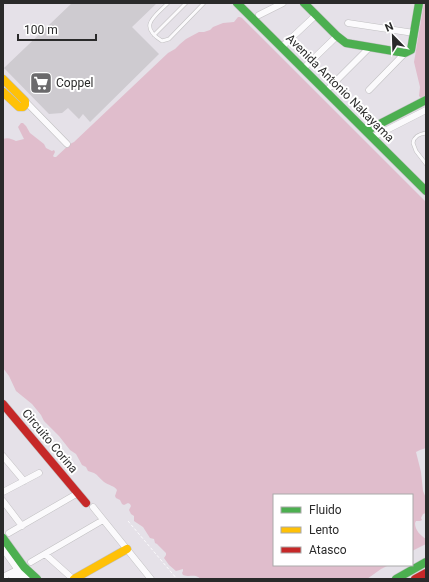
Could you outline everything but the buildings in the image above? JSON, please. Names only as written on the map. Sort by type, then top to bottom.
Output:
[{"type":"main road","name":"Avenida Antonio Nakayama","points":[[237,3],[426,191]]},
{"type":"main road","points":[[304,3],[346,43],[408,51],[414,33],[418,3]]},
{"type":"main road","points":[[3,79],[25,101],[24,106],[19,107],[3,92]]},
{"type":"main road","points":[[366,131],[426,100]]},
{"type":"main road","name":"Circuito Corina","points":[[3,404],[78,493],[90,505]]},
{"type":"main road","points":[[6,536],[25,570],[36,579]]},
{"type":"main road","points":[[73,579],[127,549]]},
{"type":"main road","points":[[396,579],[426,562]]},
{"type":"main road","points":[[415,579],[426,573]]},
{"type":"street","points":[[259,15],[284,3]]},
{"type":"street","points":[[285,44],[316,15]]},
{"type":"street","points":[[348,23],[414,33]]},
{"type":"street","points":[[307,65],[337,36]]},
{"type":"street","points":[[330,87],[370,47]]},
{"type":"street","points":[[369,90],[408,51]]},
{"type":"street","points":[[25,101],[67,144]]},
{"type":"street","points":[[373,137],[426,110]]},
{"type":"street","points":[[3,456],[24,481]]},
{"type":"street","points":[[3,492],[39,473]]},
{"type":"street","points":[[6,536],[78,493]]},
{"type":"street","points":[[3,501],[22,526]]},
{"type":"street","points":[[90,505],[149,578]]},
{"type":"street","points":[[12,579],[45,554],[103,520]]},
{"type":"street","points":[[3,550],[25,570]]},
{"type":"street","points":[[45,554],[73,579]]},
{"type":"street","points":[[3,578],[25,570]]},
{"type":"lane","points":[[168,3],[149,24],[150,30],[162,41],[167,40],[204,3]]},
{"type":"lane","points":[[154,35],[186,3]]},
{"type":"lane","points":[[426,134],[416,136],[413,143],[416,151],[426,164]]},
{"type":"path","points":[[128,521],[177,579]]},
{"type":"shaded area","points":[[424,3],[426,3],[426,95],[421,98],[419,96],[420,87],[414,62]]},
{"type":"shaded area","points":[[238,17],[242,18],[426,202],[426,448],[416,452],[421,472],[423,491],[426,498],[426,513],[423,514],[421,518],[422,520],[416,521],[415,523],[418,532],[426,539],[426,544],[413,550],[413,494],[273,494],[273,566],[387,566],[367,579],[201,579],[196,576],[183,575],[183,569],[176,571],[164,558],[166,553],[155,543],[154,539],[150,538],[143,527],[134,521],[134,516],[129,510],[131,506],[130,504],[122,504],[115,496],[116,489],[104,482],[95,474],[88,471],[86,467],[82,465],[76,454],[70,450],[44,421],[32,404],[16,391],[9,376],[3,368],[3,139],[8,138],[16,141],[24,139],[18,127],[21,123],[23,123],[30,133],[44,144],[46,148],[52,151],[54,150],[55,152],[53,156],[56,157],[74,142],[168,53],[186,39],[199,32],[210,30],[213,27],[223,23],[234,22]]},
{"type":"traffic: fast","points":[[237,3],[426,191]]},
{"type":"traffic: fast","points":[[304,3],[346,43],[405,53],[411,50],[419,3]]},
{"type":"traffic: fast","points":[[366,131],[426,100]]},
{"type":"traffic: fast","points":[[3,538],[24,567],[37,579]]},
{"type":"traffic: fast","points":[[396,579],[426,562]]},
{"type":"traffic: slow","points":[[3,79],[25,101],[25,105],[23,107],[19,107],[3,92]]},
{"type":"traffic: slow","points":[[74,579],[127,549]]},
{"type":"traffic: jam","points":[[3,404],[86,503]]},
{"type":"traffic: jam","points":[[415,579],[426,573]]},
{"type":"place","name":"Coppel","points":[[41,83]]}]
